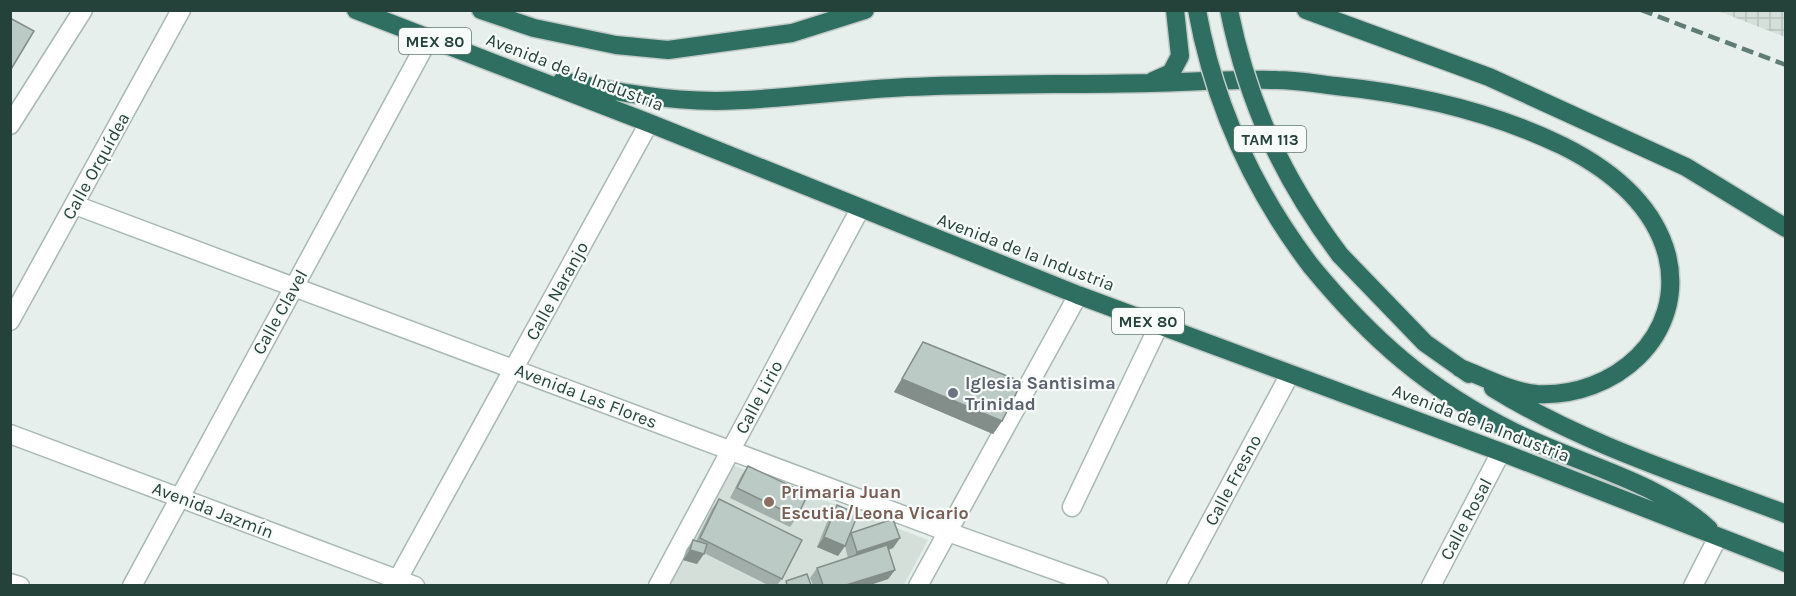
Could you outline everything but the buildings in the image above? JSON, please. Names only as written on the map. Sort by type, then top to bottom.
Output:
[{"type":"highway","name":"Avenida de la Industria","points":[[356,10],[649,123],[1078,295],[1501,452],[1785,563]]},
{"type":"highway","points":[[481,10],[534,28],[616,45],[668,50],[792,33],[865,10]]},
{"type":"highway","points":[[1149,83],[1171,73],[1180,56],[1175,10]]},
{"type":"highway","points":[[1197,10],[1204,50],[1234,136],[1280,226],[1311,266],[1373,335],[1412,370],[1460,403],[1515,432],[1676,502],[1718,537]]},
{"type":"highway","name":"TAM 113","points":[[1229,10],[1238,58],[1256,108],[1282,167],[1307,211],[1340,255],[1425,343],[1460,368]]},
{"type":"highway","points":[[1306,10],[1510,86],[1686,167],[1785,228]]},
{"type":"highway","points":[[513,71],[630,94],[717,101],[909,87],[1280,80],[1415,96],[1520,125],[1587,159],[1632,192],[1646,212],[1666,252],[1670,274],[1669,297],[1651,340],[1636,359],[1615,377],[1595,386],[1554,394],[1532,393],[1460,368]]},
{"type":"highway","points":[[1460,368],[1536,415],[1575,434],[1785,514]]},
{"type":"street","points":[[10,125],[83,10]]},
{"type":"street","name":"Calle Orquídea","points":[[10,321],[181,10]]},
{"type":"street","name":"Calle Clavel","points":[[132,585],[429,38]]},
{"type":"street","name":"Calle Naranjo","points":[[396,582],[649,123]]},
{"type":"street","name":"Avenida Las Flores","points":[[75,205],[948,532],[1099,585]]},
{"type":"street","name":"Calle Lirio","points":[[658,585],[860,209]]},
{"type":"street","points":[[918,585],[1078,295]]},
{"type":"street","points":[[1072,507],[1159,325]]},
{"type":"street","name":"Calle Fresno","points":[[1176,585],[1290,374]]},
{"type":"street","name":"Avenida Jazmín","points":[[10,434],[180,497],[396,582],[415,585]]},
{"type":"street","name":"Calle Rosal","points":[[1431,585],[1501,452]]},
{"type":"street","points":[[1693,585],[1718,537]]},
{"type":"street","points":[[10,583],[20,585]]},
{"type":"shaded area","points":[[1718,11],[1785,11],[1785,37]]},
{"type":"shaded area","name":"Primaria Juan Escutia/Leona Vicario","points":[[730,464],[928,540],[904,585],[667,586]]},
{"type":"railway","points":[[1641,10],[1786,65]]},
{"type":"place","name":"Iglesia Santisima Trinidad","points":[[953,393]]},
{"type":"place","name":"Primaria Juan Escutia/Leona Vicario","points":[[769,502]]}]
